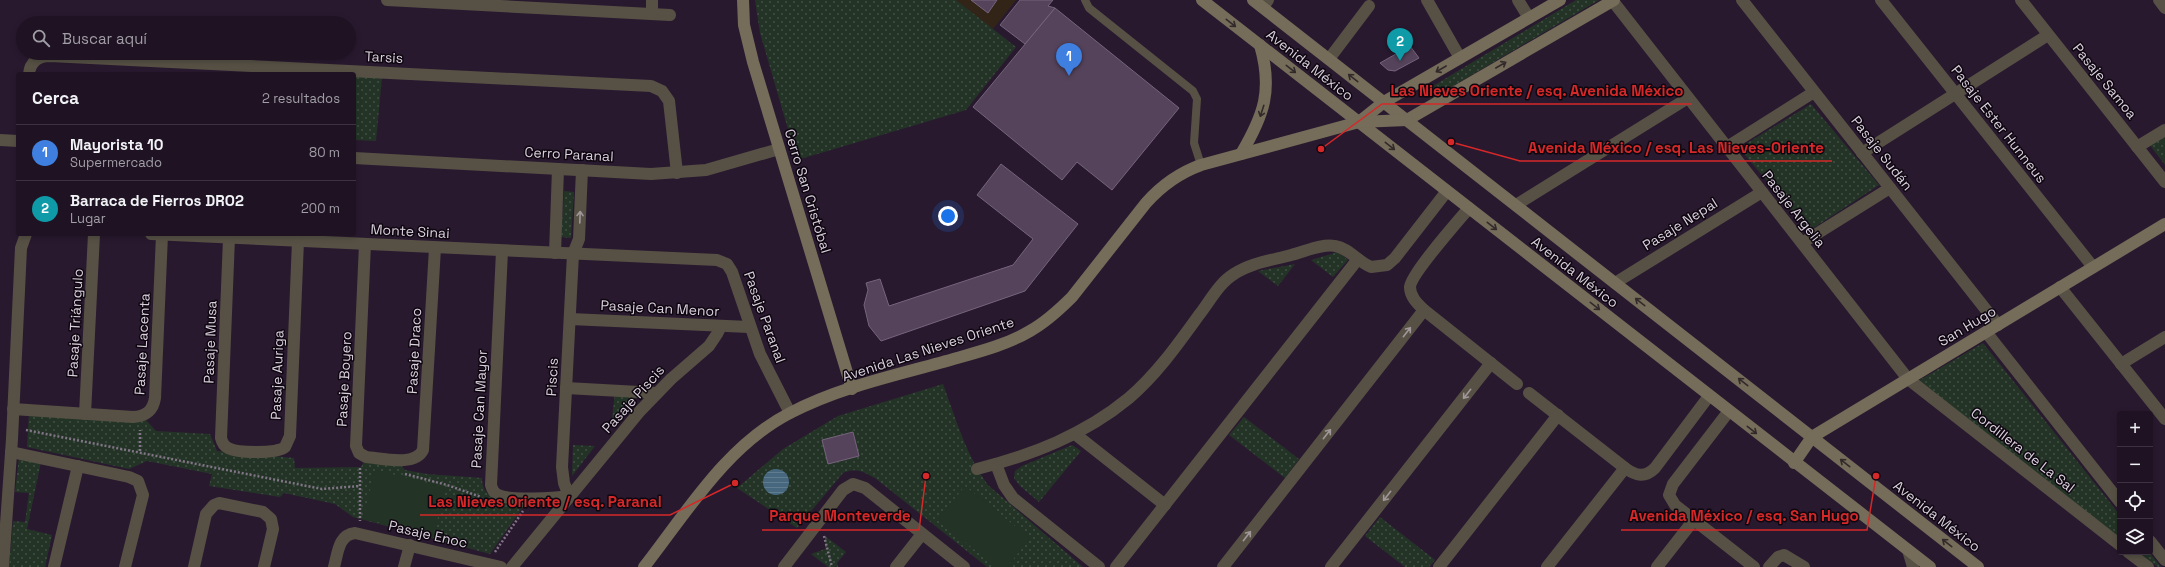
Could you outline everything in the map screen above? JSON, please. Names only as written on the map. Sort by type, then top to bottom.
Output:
[{"type":"street","points":[[387,0],[670,15]]},
{"type":"street","points":[[652,0],[652,14]]},
{"type":"street","name":"Cerro San Cristóbal","points":[[743,0],[748,43],[852,389]]},
{"type":"street","name":"Avenida México","points":[[1202,0],[1794,463],[1930,567]]},
{"type":"street","points":[[1427,0],[1460,58]]},
{"type":"street","points":[[1518,0],[1529,18]]},
{"type":"street","name":"Avenida Las Nieves Oriente","points":[[1359,122],[1384,102],[1560,0]]},
{"type":"street","name":"Avenida Las Nieves Oriente","points":[[644,567],[729,459],[758,433],[790,413],[852,389],[1003,344],[1043,323],[1072,297],[1157,191],[1179,174],[1201,165],[1359,122],[1407,120],[1613,0]]},
{"type":"street","name":"Pasaje Argelia","points":[[1613,0],[1908,379]]},
{"type":"street","name":"Pasaje Sudán","points":[[1742,0],[1998,325]]},
{"type":"street","name":"Pasaje Ester Hunneus","points":[[1881,0],[2093,268]]},
{"type":"street","name":"Pasaje Samoa","points":[[2020,0],[2165,182]]},
{"type":"street","points":[[2159,0],[2165,8]]},
{"type":"street","name":"Avenida México","points":[[1262,2],[1329,59],[1978,567]]},
{"type":"street","points":[[1329,59],[1369,6]]},
{"type":"street","points":[[1862,153],[2048,35]]},
{"type":"street","points":[[1241,154],[1258,124],[1266,100],[1267,75],[1260,45]]},
{"type":"street","name":"Tarsis","points":[[30,72],[36,60]]},
{"type":"street","name":"Tarsis","points":[[130,60],[651,86],[662,91],[669,101],[678,173]]},
{"type":"street","points":[[1727,147],[1814,92]]},
{"type":"street","points":[[1516,205],[1688,98]]},
{"type":"street","points":[[2137,147],[2165,130]]},
{"type":"street","points":[[0,140],[16,141]]},
{"type":"street","name":"Cerro Paranal","points":[[356,158],[558,169],[678,173],[721,167],[779,149]]},
{"type":"street","points":[[554,253],[558,169]]},
{"type":"street","name":"Piscis","points":[[570,496],[563,476],[566,388],[572,254],[580,240],[582,170]]},
{"type":"street","points":[[1802,243],[1890,188]]},
{"type":"street","points":[[977,469],[1036,451],[1074,434],[1111,411],[1150,378],[1168,357],[1223,284],[1235,273],[1250,266],[1328,245],[1344,248],[1366,265],[1376,268],[1392,262],[1447,191]]},
{"type":"street","name":"Pasaje Nepal","points":[[1615,282],[1762,192]]},
{"type":"street","points":[[1469,208],[1411,281],[1411,292],[1413,297],[1424,310],[1517,384]]},
{"type":"street","name":"San Hugo","points":[[1794,463],[1812,437],[2165,224]]},
{"type":"street","points":[[3,567],[11,452],[21,242],[25,236]]},
{"type":"street","name":"Pasaje Triángulo","points":[[85,414],[94,236]]},
{"type":"street","name":"Pasaje Lacenta","points":[[140,416],[150,411],[155,398],[162,236]]},
{"type":"street","name":"Monte Sinai","points":[[196,236],[572,254]]},
{"type":"street","name":"Pasaje Musa","points":[[225,446],[221,434],[229,238]]},
{"type":"street","name":"Pasaje Auriga","points":[[225,446],[235,450],[275,452],[283,450],[289,440],[298,241]]},
{"type":"street","name":"Pasaje Boyero","points":[[359,453],[356,443],[365,244]]},
{"type":"street","name":"Pasaje Draco","points":[[359,453],[366,457],[410,460],[419,456],[423,446],[435,248]]},
{"type":"street","name":"Pasaje Can Mayor","points":[[502,251],[491,485],[497,494],[504,496],[547,498],[570,496]]},
{"type":"street","name":"Pasaje Paranal","points":[[572,254],[600,253],[722,261],[732,272],[749,327],[760,354],[790,413]]},
{"type":"street","points":[[1116,567],[1358,259]]},
{"type":"street","points":[[2060,288],[2165,419]]},
{"type":"street","points":[[1223,567],[1424,310]]},
{"type":"street","name":"Pasaje Can Menor","points":[[570,319],[749,327]]},
{"type":"street","name":"Pasaje Piscis","points":[[570,496],[657,393],[709,346],[721,326]]},
{"type":"street","points":[[1986,332],[2117,498]]},
{"type":"street","points":[[2121,364],[2165,337]]},
{"type":"street","points":[[1331,567],[1491,363]]},
{"type":"street","name":"Cordillera de La Sal","points":[[1908,379],[2117,543]]},
{"type":"street","points":[[566,388],[657,393]]},
{"type":"street","points":[[1529,393],[1625,468],[1640,475],[1652,471],[1709,396]]},
{"type":"street","points":[[13,409],[140,416]]},
{"type":"street","points":[[1729,412],[1670,489],[1670,495],[1672,502],[1693,521],[1754,567]]},
{"type":"street","points":[[1439,567],[1558,416]]},
{"type":"street","points":[[1074,434],[1165,505]]},
{"type":"street","points":[[11,452],[134,479],[141,485],[143,495],[125,567]]},
{"type":"street","points":[[996,464],[1004,485],[1013,498],[1099,567]]},
{"type":"street","points":[[54,567],[78,466]]},
{"type":"street","points":[[1546,567],[1625,468]]},
{"type":"street","points":[[784,567],[846,488],[858,485],[865,488],[964,567]]},
{"type":"street","points":[[512,567],[570,496]]},
{"type":"street","points":[[194,567],[206,514],[214,505],[226,504],[263,512],[271,519],[273,529],[264,567]]},
{"type":"street","points":[[1657,567],[1693,521]]},
{"type":"street","name":"Pasaje Enoc","points":[[334,567],[341,540],[347,535],[359,534],[502,567]]},
{"type":"street","points":[[896,567],[922,534]]},
{"type":"street","points":[[404,567],[410,545]]},
{"type":"street","points":[[2153,545],[2165,560]]},
{"type":"street","points":[[1908,550],[1913,567]]},
{"type":"street","points":[[1769,567],[1778,557],[1784,555],[1804,567]]},
{"type":"street","points":[[2132,555],[2148,567]]},
{"type":"lane","points":[[1085,0],[1089,8],[1193,91],[1197,99],[1194,143],[1201,165]]},
{"type":"path","points":[[140,416],[140,451]]},
{"type":"path","points":[[12,428],[44,432],[322,488],[360,486]]},
{"type":"path","points":[[359,453],[359,534]]},
{"type":"path","points":[[360,469],[367,468]]},
{"type":"path","points":[[404,474],[448,485],[485,499]]},
{"type":"path","points":[[487,564],[524,509],[518,508]]},
{"type":"path","points":[[820,520],[832,567]]},
{"type":"shaded area","points":[[956,0],[1016,0],[993,29]]},
{"type":"green space","points":[[755,0],[956,0],[1016,47],[966,110],[797,160],[760,33]]},
{"type":"green space","points":[[1576,0],[1599,0],[1431,99],[1423,92]]},
{"type":"green space","points":[[356,76],[382,77],[376,141],[356,140]]},
{"type":"green space","points":[[1811,104],[1879,185],[1809,231],[1739,148]]},
{"type":"green space","points":[[2165,135],[2165,165],[2149,144]]},
{"type":"green space","points":[[564,191],[574,192],[571,238],[561,237]]},
{"type":"green space","points":[[1338,252],[1348,260],[1333,277],[1311,260]]},
{"type":"green space","points":[[1295,264],[1278,286],[1258,271]]},
{"type":"green space","points":[[1983,343],[2117,511],[2117,536],[1918,381]]},
{"type":"green space","points":[[943,384],[968,449],[988,485],[1083,567],[987,567],[875,478],[856,470],[843,473],[797,528],[737,488],[783,449],[838,416]]},
{"type":"green space","points":[[615,393],[639,394],[611,426]]},
{"type":"green space","points":[[29,413],[145,419],[156,431],[210,434],[217,451],[294,458],[295,468],[361,467],[364,462],[401,465],[405,470],[427,474],[482,478],[483,486],[486,492],[491,496],[505,499],[528,500],[490,554],[353,517],[335,504],[284,493],[280,497],[209,486],[212,474],[147,461],[129,469],[27,447]]},
{"type":"green space","points":[[1244,417],[1299,459],[1285,478],[1229,435]]},
{"type":"green space","points":[[573,445],[595,446],[572,476]]},
{"type":"green space","points":[[1072,445],[1081,451],[1039,502],[1020,486],[1014,478],[1015,471],[1022,466]]},
{"type":"green space","points":[[19,457],[41,462],[27,529],[52,535],[45,567],[9,567],[13,521],[25,522],[29,493],[15,492]]},
{"type":"green space","points":[[375,470],[445,487],[434,534],[363,519]]},
{"type":"green space","points":[[965,486],[1030,538],[1007,567],[996,567],[938,520]]},
{"type":"green space","points":[[1380,517],[1435,560],[1429,567],[1405,567],[1365,536]]},
{"type":"green space","points":[[825,536],[846,552],[837,563],[838,567],[828,567],[811,554],[825,549]]},
{"type":"green space","points":[[2142,555],[2151,555],[2161,567],[2158,567]]},
{"type":"water","points":[[776,469],[785,473],[789,482],[785,491],[776,495],[767,491],[763,482],[767,473]]},
{"type":"building","points":[[971,0],[997,0],[988,13]]},
{"type":"building","points":[[1020,0],[1053,0],[1048,6],[1055,8],[1025,44],[1000,25]]},
{"type":"building","points":[[1055,8],[1179,108],[1112,190],[1077,162],[1062,180],[973,107]]},
{"type":"building","points":[[1410,46],[1419,58],[1395,71],[1388,70],[1380,63]]},
{"type":"building","points":[[1001,164],[1078,224],[1025,291],[881,341],[869,326],[864,305],[868,290],[866,283],[880,279],[889,306],[1013,265],[1033,239],[977,195]]},
{"type":"building","points":[[853,432],[859,456],[828,464],[822,440]]},
{"type":"place","name":"Barraca de Fierros DRO2","points":[[1400,61]]},
{"type":"place","name":"Mayorista 10","points":[[1069,76]]},
{"type":"place","name":"Avenida México / esq. Las Nieves-Oriente","points":[[1451,142]]},
{"type":"place","name":"Las Nieves Oriente / esq. Avenida México","points":[[1321,149]]},
{"type":"place","name":"Parque Monteverde","points":[[926,476]]},
{"type":"place","name":"Avenida México / esq. San Hugo","points":[[1876,476]]},
{"type":"place","name":"Las Nieves Oriente / esq. Paranal","points":[[735,483]]}]
